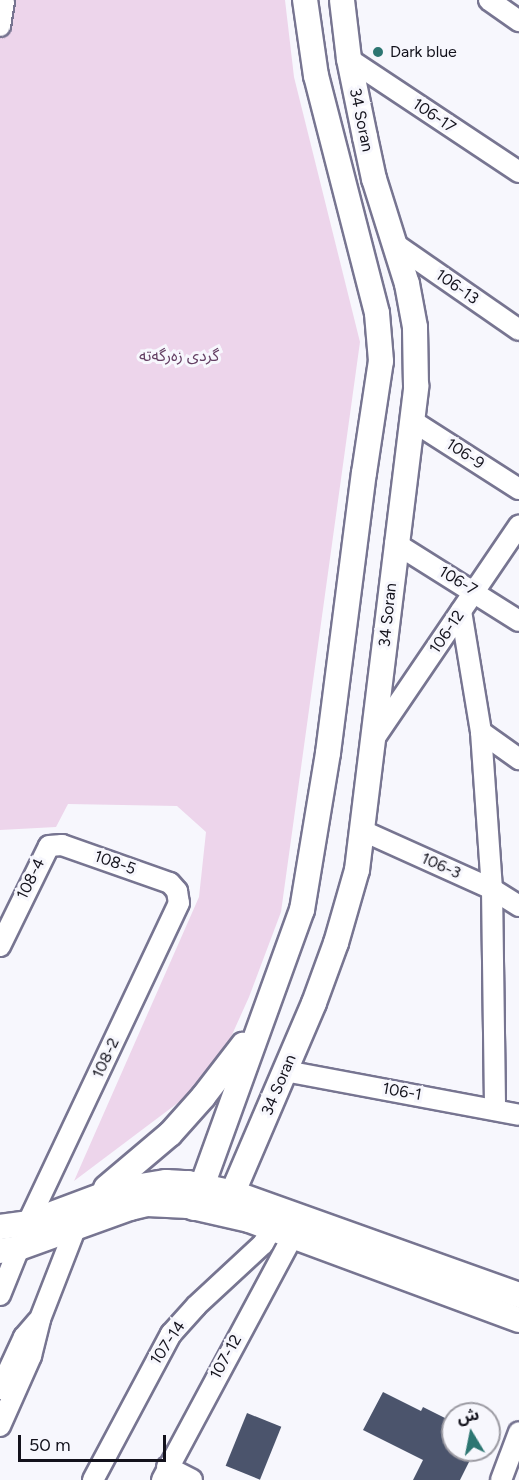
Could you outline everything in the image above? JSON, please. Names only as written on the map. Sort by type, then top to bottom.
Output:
[{"type":"main road","name":"34 Soran","points":[[194,1208],[302,910],[313,859],[381,361],[377,313],[316,76],[305,0]]},
{"type":"main road","name":"34 Soran","points":[[229,1203],[336,943],[357,870],[395,543],[416,386],[415,327],[407,284],[374,179],[349,59],[342,0]]},
{"type":"main road","points":[[95,1197],[170,1134],[234,1059],[261,1018]]},
{"type":"main road","points":[[0,1227],[28,1223],[95,1197],[139,1185],[166,1182],[201,1185],[283,1232],[519,1320]]},
{"type":"main road","points":[[9,1249],[147,1204],[194,1208],[229,1203],[519,1295]]},
{"type":"street","points":[[0,26],[4,0]]},
{"type":"street","points":[[489,0],[519,21]]},
{"type":"street","name":"106-17","points":[[349,59],[519,172]]},
{"type":"street","name":"106-13","points":[[395,244],[519,330]]},
{"type":"street","name":"106-9","points":[[411,420],[519,489]]},
{"type":"street","name":"106-12","points":[[374,739],[519,526]]},
{"type":"street","name":"106-7","points":[[395,543],[475,591],[519,621]]},
{"type":"street","points":[[461,611],[481,732],[492,890],[495,1110]]},
{"type":"street","points":[[481,732],[519,759]]},
{"type":"street","name":"106-3","points":[[361,830],[492,890],[519,906]]},
{"type":"street","name":"108-5","points":[[49,846],[62,845],[170,883],[177,891]]},
{"type":"street","name":"108-4","points":[[0,946],[49,846]]},
{"type":"street","name":"108-2","points":[[28,1223],[178,903],[177,891]]},
{"type":"street","name":"106-1","points":[[285,1071],[519,1115]]},
{"type":"street","points":[[0,1426],[32,1356],[40,1319],[75,1229]]},
{"type":"street","name":"107-12","points":[[165,1474],[283,1232]]},
{"type":"street","name":"107-14","points":[[93,1480],[171,1334],[196,1306],[257,1251],[283,1232]]},
{"type":"street","points":[[0,1295],[9,1249]]},
{"type":"street","points":[[0,1389],[24,1337],[40,1319]]},
{"type":"street","points":[[501,1480],[519,1432]]},
{"type":"street","points":[[165,1474],[192,1480]]},
{"type":"green space","name":"گردی زەرگەتە","points":[[0,0],[285,0],[294,77],[360,342],[281,912],[249,997],[222,1057],[187,1096],[74,1181],[199,897],[206,832],[177,806],[68,804],[56,827],[0,830]]},
{"type":"building","points":[[383,1392],[421,1411],[423,1407],[441,1416],[441,1462],[469,1462],[460,1480],[413,1480],[423,1460],[363,1430]]},
{"type":"building","points":[[247,1413],[281,1427],[260,1480],[226,1466]]},
{"type":"place","name":"Dark blue","points":[[378,52]]}]
